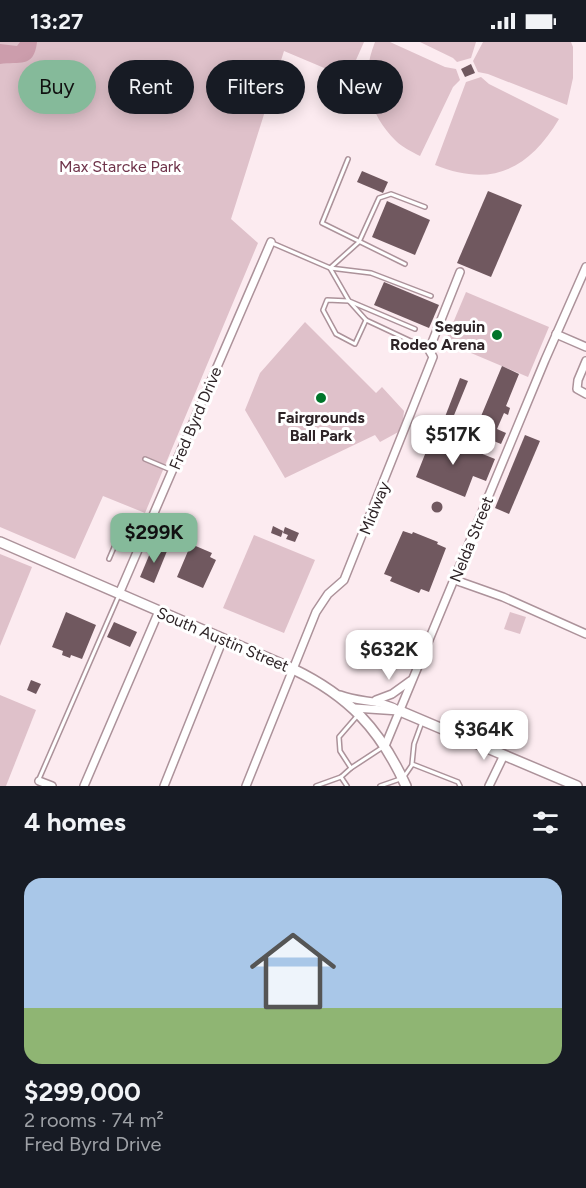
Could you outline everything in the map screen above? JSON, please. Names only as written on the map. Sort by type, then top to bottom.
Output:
[{"type":"main road","name":"South Austin Street","points":[[0,542],[293,669],[339,695],[356,711],[385,746],[405,782]]},
{"type":"main road","points":[[400,711],[577,786]]},
{"type":"street","name":"Fred Byrd Drive","points":[[119,594],[271,242]]},
{"type":"street","name":"Nelda Street","points":[[385,746],[586,267]]},
{"type":"street","name":"Midway","points":[[293,669],[323,598],[344,580],[434,357],[429,350],[460,272]]},
{"type":"street","points":[[556,334],[586,347]]},
{"type":"street","points":[[586,361],[578,380],[577,389],[586,394]]},
{"type":"street","points":[[455,580],[503,597],[586,634]]},
{"type":"street","points":[[84,786],[159,611]]},
{"type":"street","points":[[164,786],[223,639]]},
{"type":"street","points":[[246,786],[293,669]]},
{"type":"street","points":[[375,701],[392,694],[412,679]]},
{"type":"street","points":[[339,695],[350,699],[375,701],[400,711]]},
{"type":"street","points":[[356,711],[400,711]]},
{"type":"street","points":[[489,786],[504,755]]},
{"type":"street","points":[[39,781],[52,786]]},
{"type":"lane","points":[[348,159],[322,223],[405,264]]},
{"type":"lane","points":[[330,268],[359,242],[379,198],[392,194],[425,207]]},
{"type":"lane","points":[[271,242],[330,268],[371,273],[431,296]]},
{"type":"lane","points":[[330,268],[349,301],[366,320],[415,343]]},
{"type":"lane","points":[[366,320],[355,344],[336,334],[323,310],[327,300],[349,301],[415,329]]},
{"type":"lane","points":[[145,459],[172,471]]},
{"type":"lane","points":[[109,559],[121,531],[142,541]]},
{"type":"lane","points":[[39,781],[119,594]]},
{"type":"lane","points":[[351,768],[340,751],[339,737],[356,711]]},
{"type":"lane","points":[[380,786],[405,782],[412,764],[414,744],[422,720]]},
{"type":"lane","points":[[316,786],[341,777],[385,746]]},
{"type":"lane","points":[[412,764],[458,782],[460,786]]},
{"type":"lane","points":[[341,777],[347,786]]},
{"type":"green space","name":"Max Starcke Park","points":[[0,42],[364,42],[356,60],[317,60],[317,65],[284,51],[281,60],[206,60],[206,114],[264,114],[231,219],[258,243],[145,513],[103,496],[75,559],[0,527]]},
{"type":"green space","points":[[375,42],[390,42],[445,67],[456,69],[460,80],[453,87],[420,156],[396,141],[376,114],[403,114],[403,60],[369,60]]},
{"type":"green space","points":[[420,42],[476,42],[471,58],[457,62]]},
{"type":"green space","points":[[483,42],[571,42],[573,78],[567,105],[478,72],[473,61]]},
{"type":"green space","points":[[481,77],[489,84],[559,119],[535,151],[522,162],[507,169],[491,174],[474,175],[455,172],[435,165],[466,82]]},
{"type":"green space","name":"Seguin Rodeo Arena","points":[[466,292],[549,327],[528,377],[445,342]]},
{"type":"green space","name":"Fairgrounds Ball Park","points":[[305,322],[376,393],[382,387],[404,411],[402,430],[380,442],[375,435],[285,478],[245,410],[260,373]]},
{"type":"green space","points":[[254,535],[315,560],[284,633],[223,608]]},
{"type":"green space","points":[[0,554],[32,567],[0,646]]},
{"type":"green space","points":[[510,612],[526,617],[520,634],[504,629]]},
{"type":"green space","points":[[0,695],[36,710],[6,786],[0,786]]},
{"type":"shaded area","points":[[20,42],[37,42],[33,56],[29,60],[0,64],[0,44],[17,46]]},
{"type":"building","points":[[471,64],[475,73],[465,77],[461,69]]},
{"type":"building","points":[[362,171],[388,182],[383,193],[357,182]]},
{"type":"building","points":[[488,191],[522,205],[491,277],[457,263]]},
{"type":"building","points":[[387,201],[430,220],[415,255],[372,237]]},
{"type":"building","points":[[384,282],[439,305],[429,328],[374,305]]},
{"type":"building","points":[[502,366],[519,374],[506,406],[510,408],[508,415],[504,413],[497,429],[506,433],[501,444],[474,433]]},
{"type":"building","points":[[460,378],[468,381],[450,425],[443,422]]},
{"type":"building","points":[[433,434],[495,459],[486,481],[473,476],[465,497],[416,477]]},
{"type":"building","points":[[525,435],[540,441],[509,514],[495,508]]},
{"type":"building","points":[[437,501],[443,507],[437,513],[431,507]]},
{"type":"building","points":[[273,526],[283,531],[281,537],[271,533]]},
{"type":"building","points":[[285,527],[299,533],[295,542],[286,539],[288,535],[283,533]]},
{"type":"building","points":[[403,531],[412,534],[413,532],[438,542],[437,544],[446,548],[429,592],[421,589],[419,593],[390,581],[392,577],[384,574]]},
{"type":"building","points":[[191,544],[212,553],[210,557],[216,560],[203,588],[177,577]]},
{"type":"building","points":[[153,546],[167,551],[154,583],[140,577]]},
{"type":"building","points":[[66,612],[96,625],[82,659],[62,655],[63,651],[52,647]]},
{"type":"building","points":[[114,622],[137,632],[130,647],[107,637]]},
{"type":"building","points":[[31,680],[41,684],[36,694],[27,690]]},
{"type":"place","name":"Seguin Rodeo Arena","points":[[497,335]]},
{"type":"place","name":"Fairgrounds Ball Park","points":[[321,398]]}]
